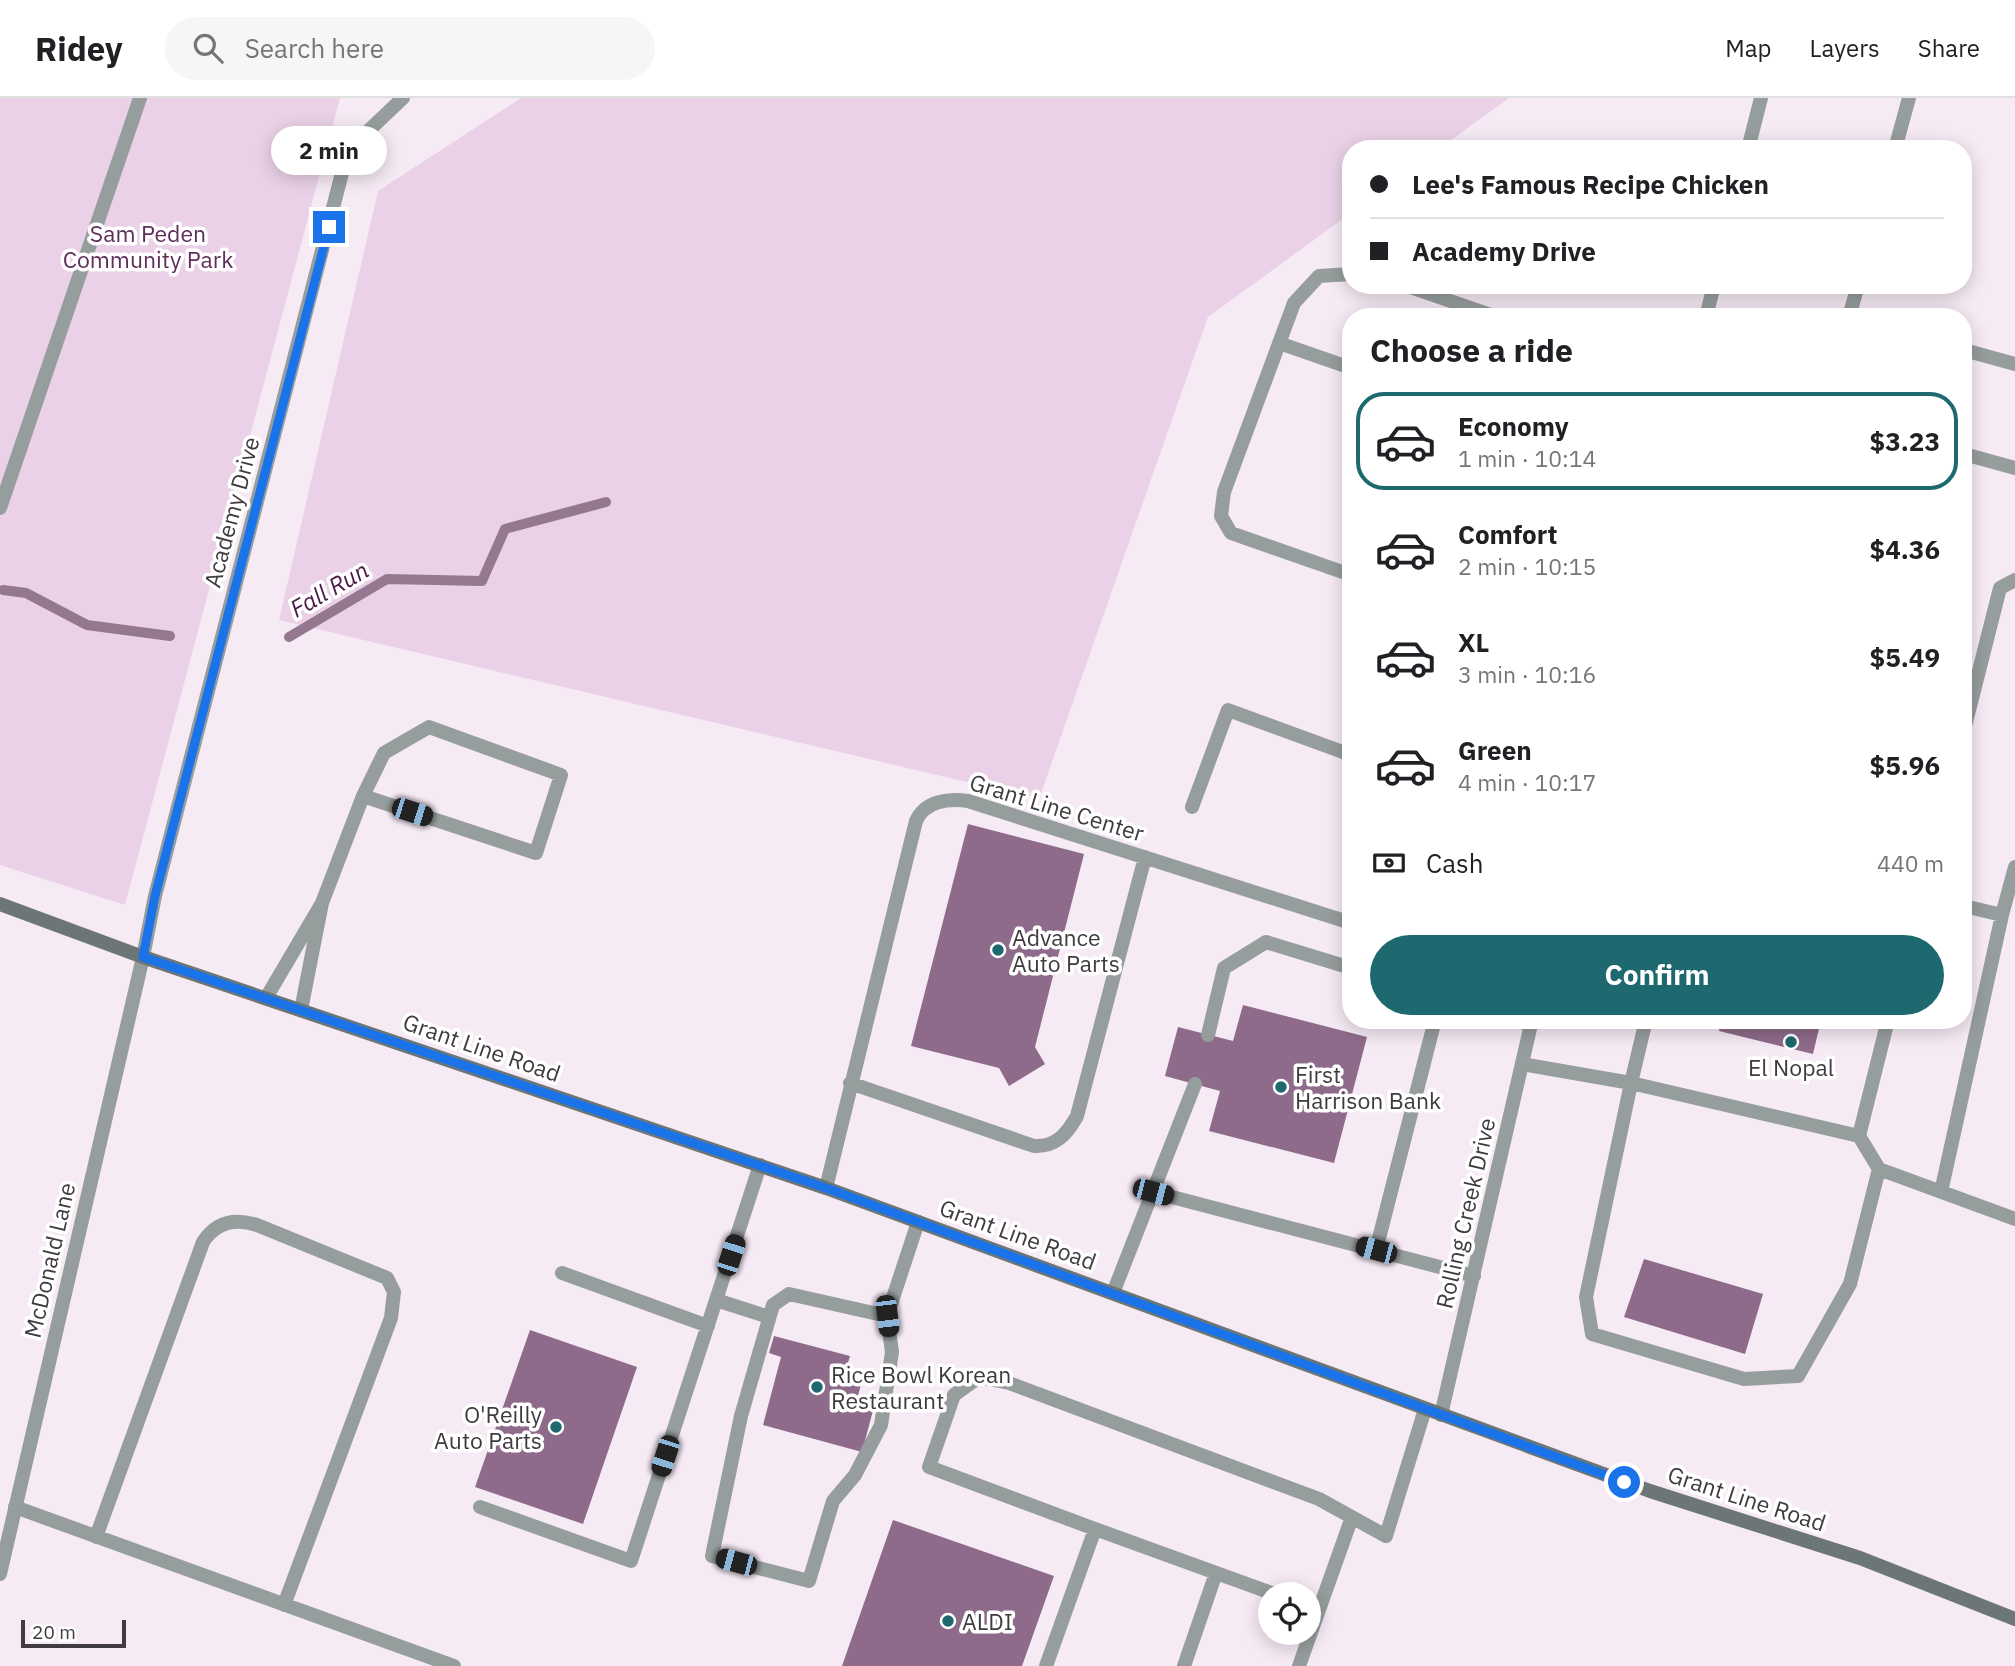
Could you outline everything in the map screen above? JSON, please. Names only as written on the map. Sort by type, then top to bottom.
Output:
[{"type":"main road","name":"Grant Line Road","points":[[0,904],[143,957],[826,1188],[1650,1491],[1860,1558],[2014,1616]]},
{"type":"street","points":[[0,508],[139,98]]},
{"type":"street","name":"Academy Drive","points":[[143,957],[155,896],[342,173],[365,134],[403,98]]},
{"type":"street","points":[[1750,140],[1761,98]]},
{"type":"street","points":[[1897,140],[1909,98]]},
{"type":"street","points":[[1342,275],[1319,276],[1294,303],[1224,492],[1221,516],[1231,533],[1342,572]]},
{"type":"street","points":[[1430,294],[1471,308]]},
{"type":"street","points":[[1279,343],[1342,365]]},
{"type":"street","points":[[1972,352],[2015,364]]},
{"type":"street","points":[[1972,456],[2015,468]]},
{"type":"street","points":[[1972,698],[2000,588],[2015,580]]},
{"type":"street","points":[[1192,807],[1228,710],[1342,752]]},
{"type":"street","points":[[266,998],[322,903],[363,796],[384,753],[429,727],[561,775],[536,853],[363,796]]},
{"type":"street","name":"Grant Line Center","points":[[826,1188],[916,821],[927,806],[947,800],[968,800],[1342,920]]},
{"type":"street","points":[[850,1083],[1034,1146],[1046,1147],[1064,1136],[1077,1116],[1145,857]]},
{"type":"street","points":[[1941,1192],[2001,915],[2015,867]]},
{"type":"street","points":[[301,1010],[322,903]]},
{"type":"street","points":[[1972,908],[2001,915]]},
{"type":"street","points":[[1208,1035],[1224,968],[1266,942],[1342,965]]},
{"type":"street","name":"McDonald Lane","points":[[0,1573],[5,1532],[15,1507],[143,957]]},
{"type":"street","points":[[1376,1250],[1433,1029]]},
{"type":"street","name":"Rolling Creek Drive","points":[[1441,1415],[1530,1029]]},
{"type":"street","points":[[1644,1029],[1586,1297],[1592,1334],[1744,1379],[1798,1376],[1850,1284],[1879,1169]]},
{"type":"street","points":[[1858,1136],[1886,1029]]},
{"type":"street","points":[[1522,1064],[1630,1083],[1858,1136],[1879,1169],[2015,1219]]},
{"type":"street","points":[[1113,1293],[1195,1084]]},
{"type":"street","points":[[480,1507],[631,1560],[760,1165]]},
{"type":"street","points":[[1153,1192],[1474,1276]]},
{"type":"street","points":[[96,1537],[203,1242],[215,1228],[228,1222],[237,1220],[257,1225],[387,1278],[394,1292],[391,1318],[367,1387],[284,1605]]},
{"type":"street","points":[[887,1316],[789,1294],[773,1305],[740,1416],[712,1556],[809,1581],[833,1501],[855,1475],[881,1425],[892,1352],[887,1316],[918,1222]]},
{"type":"street","points":[[562,1273],[708,1325]]},
{"type":"street","points":[[716,1300],[769,1317]]},
{"type":"street","points":[[1258,1588],[929,1467],[954,1395],[978,1377],[1009,1383],[1319,1499],[1386,1536],[1425,1409]]},
{"type":"street","points":[[15,1507],[454,1666]]},
{"type":"street","points":[[1321,1592],[1352,1517]]},
{"type":"street","points":[[1046,1666],[1095,1529]]},
{"type":"street","points":[[1184,1666],[1216,1573]]},
{"type":"street","points":[[1299,1666],[1305,1645]]},
{"type":"green space","name":"Sam Peden Community Park","points":[[0,98],[340,98],[125,905],[0,865]]},
{"type":"green space","points":[[521,98],[1509,98],[1451,140],[1342,140],[1342,220],[1208,317],[1039,799],[279,620],[378,191]]},
{"type":"building","name":"Advance Auto Parts","points":[[968,824],[1084,854],[1035,1047],[1045,1064],[1009,1086],[999,1068],[911,1046]]},
{"type":"building","name":"First Harrison Bank","points":[[1243,1005],[1367,1037],[1334,1163],[1209,1131],[1220,1091],[1165,1076],[1178,1027],[1233,1041]]},
{"type":"building","points":[[1719,1029],[1819,1029],[1813,1054]]},
{"type":"building","points":[[1644,1259],[1763,1294],[1745,1354],[1624,1317]]},
{"type":"building","name":"O'Reilly Auto Parts","points":[[530,1330],[637,1367],[583,1524],[475,1487]]},
{"type":"building","name":"Rice Bowl Korean Restaurant","points":[[774,1336],[850,1356],[846,1370],[864,1374],[857,1399],[875,1403],[862,1452],[763,1425],[781,1357],[769,1353]]},
{"type":"building","name":"ALDI","points":[[893,1520],[1054,1576],[1022,1666],[842,1666]]},
{"type":"waterway","name":"Fall Run","points":[[289,637],[387,579],[482,581],[505,529],[606,502]]},
{"type":"waterway","name":"Fall Run","points":[[3,590],[26,593],[87,625],[170,636]]},
{"type":"place","name":"Advance Auto Parts","points":[[998,950]]},
{"type":"place","name":"El Nopal","points":[[1791,1042]]},
{"type":"place","name":"First Harrison Bank","points":[[1281,1087]]},
{"type":"place","name":"Rice Bowl Korean Restaurant","points":[[817,1387]]},
{"type":"place","name":"O'Reilly Auto Parts","points":[[556,1427]]},
{"type":"place","name":"ALDI","points":[[948,1621]]},
{"type":"route","points":[[329,227],[155,896],[143,957],[826,1188],[1624,1482]]}]
